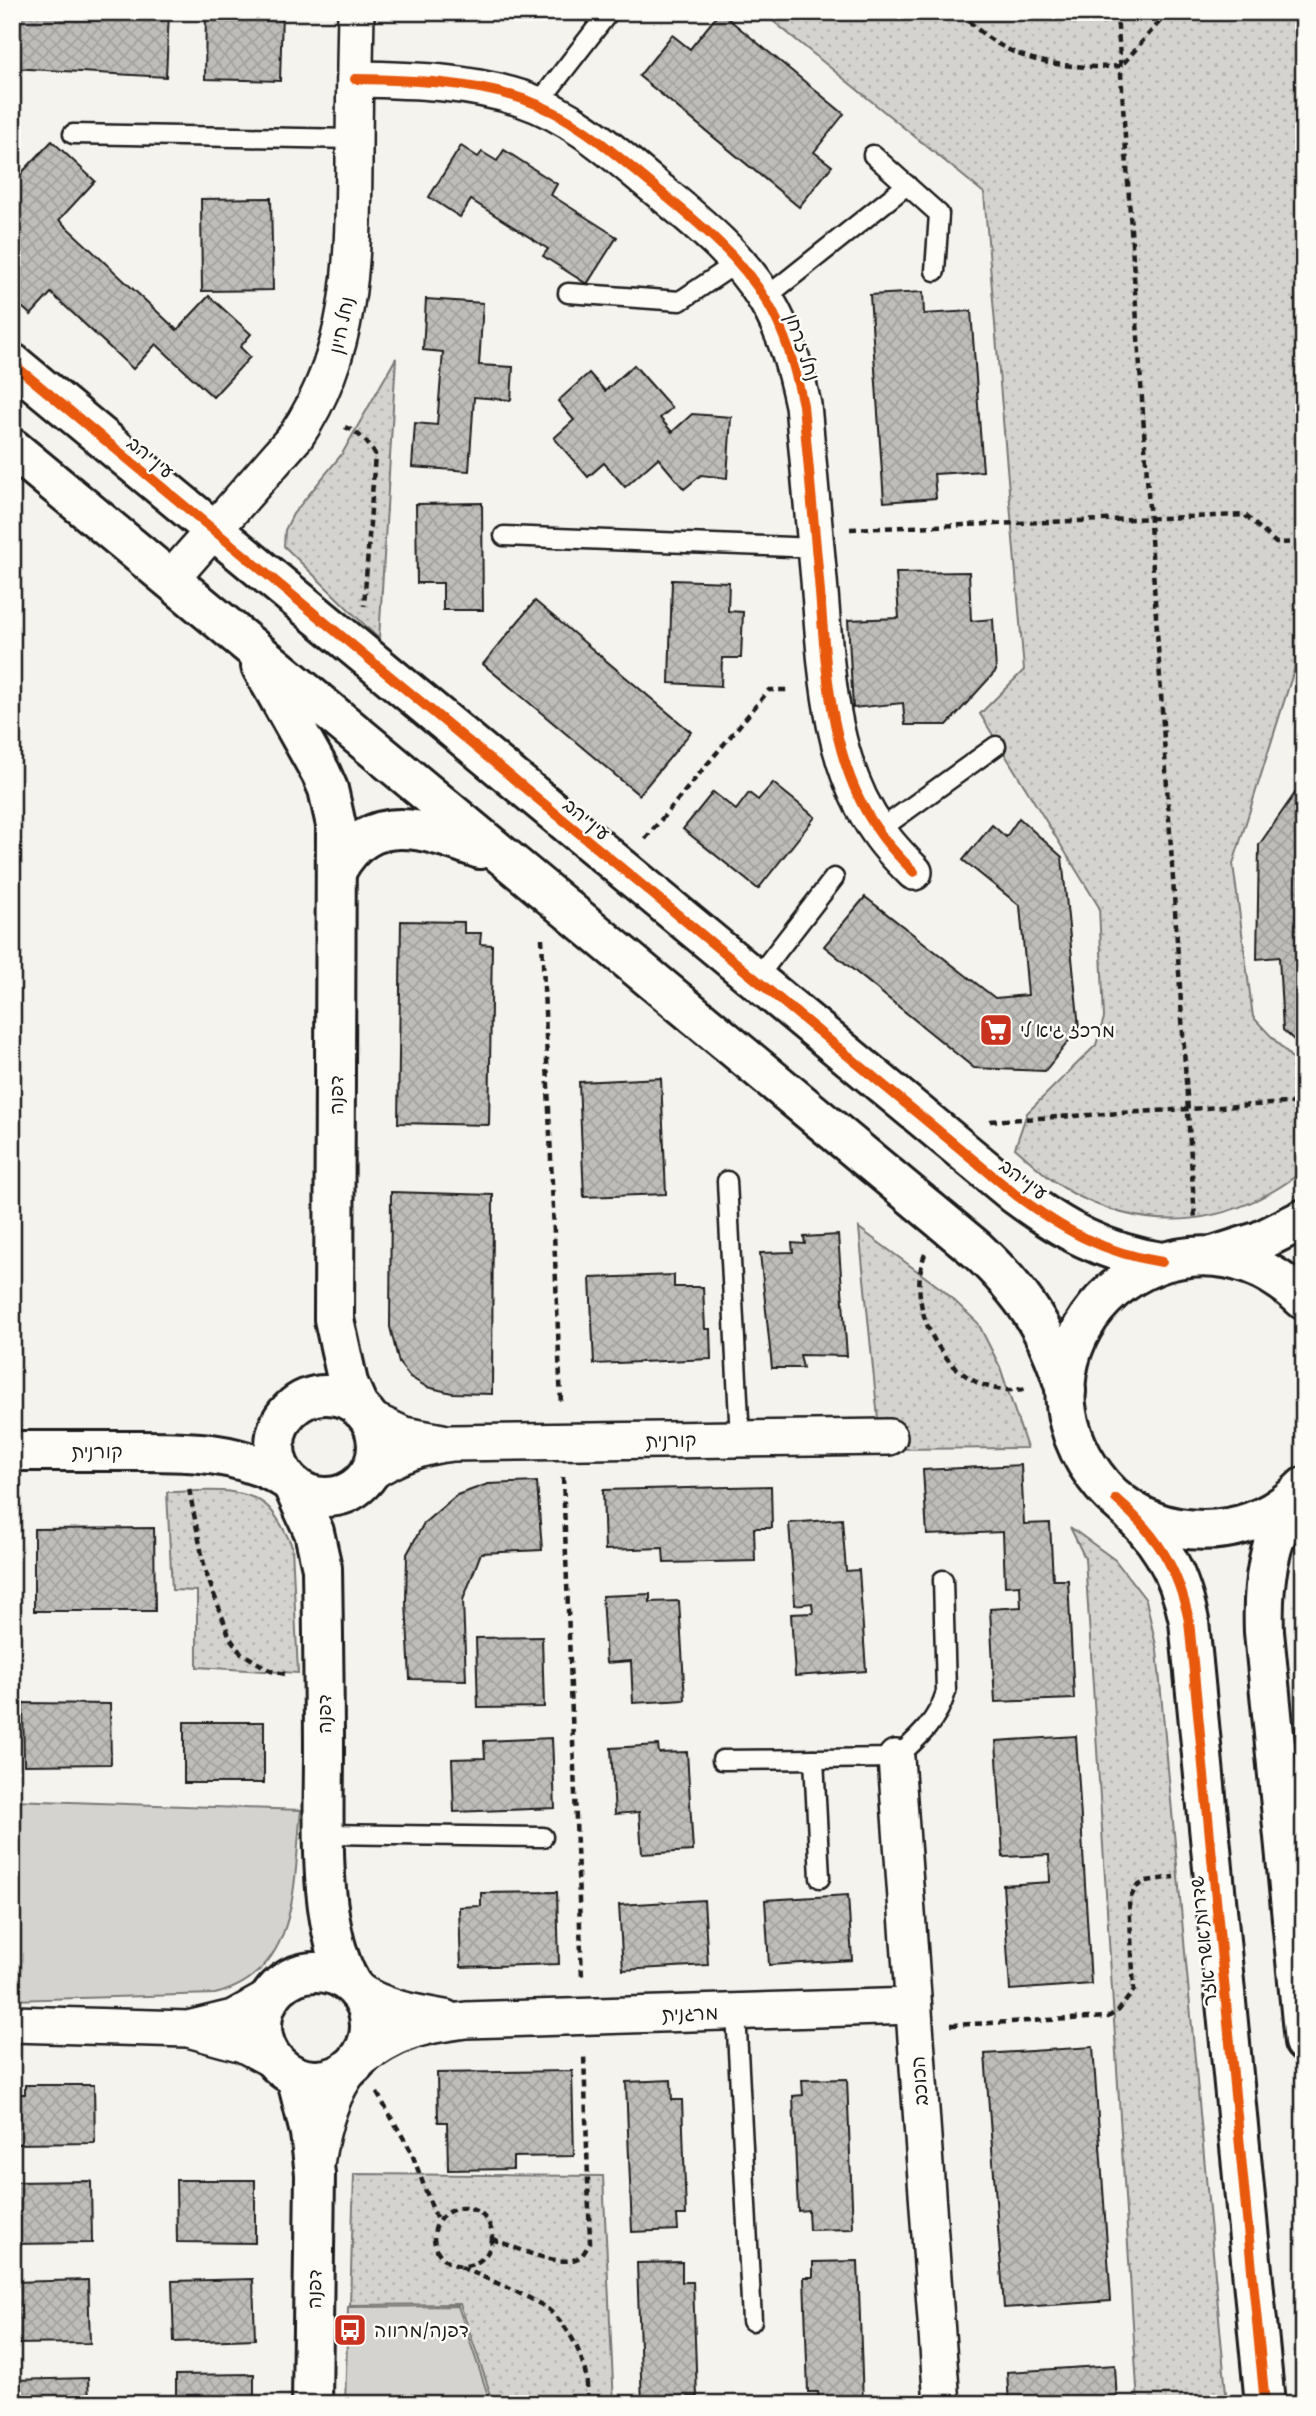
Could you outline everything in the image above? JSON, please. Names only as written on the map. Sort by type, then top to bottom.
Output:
[{"type":"street","name":"נחל חיון","points":[[170,580],[279,458],[311,414],[332,366],[349,292],[353,245],[356,12]]},
{"type":"street","name":"נחל זרחן","points":[[355,79],[407,80],[502,93],[537,105],[575,125],[601,142],[701,226],[738,261],[765,298],[790,351],[803,405],[830,690],[846,763],[865,809],[878,831],[914,872]]},
{"type":"street","name":"עין יהב","points":[[12,363],[620,869],[1052,1222],[1090,1242],[1132,1257],[1233,1259],[1264,1270],[1291,1287],[1304,1300]]},
{"type":"street","points":[[12,448],[940,1218],[994,1266],[1025,1301],[1050,1342],[1064,1383],[1070,1426],[1076,1446],[1086,1465],[1116,1499],[1133,1512],[1153,1521],[1184,1529],[1215,1530],[1256,1520],[1276,1511],[1299,1492]]},
{"type":"street","name":"דפנה","points":[[250,645],[328,789],[336,825],[334,1319],[348,1383],[363,1412]]},
{"type":"street","points":[[337,870],[342,860],[359,843],[381,832],[407,828],[433,832],[505,858]]},
{"type":"street","points":[[1064,1383],[1075,1342],[1085,1323],[1097,1305],[1131,1276],[1260,1241],[1304,1219]]},
{"type":"street","name":"דפנה","points":[[295,1405],[313,1383],[334,1319]]},
{"type":"street","points":[[329,1395],[345,1399],[363,1412],[373,1427],[376,1442],[376,1458],[365,1479],[346,1494],[330,1497],[307,1494],[290,1483],[279,1466],[275,1443],[282,1420],[295,1405],[313,1397],[329,1395]]},
{"type":"street","name":"קורנית","points":[[181,1451],[236,1436],[268,1423],[295,1405]]},
{"type":"street","name":"קורנית","points":[[363,1412],[386,1427],[412,1437],[452,1443]]},
{"type":"street","name":"קורנית","points":[[365,1479],[400,1455],[452,1443],[889,1437]]},
{"type":"street","name":"קורנית","points":[[12,1451],[181,1451],[214,1454],[246,1460],[267,1468],[290,1483]]},
{"type":"street","name":"דפנה","points":[[323,1577],[331,1533],[340,1514],[365,1479]]},
{"type":"street","name":"דפנה","points":[[290,1483],[317,1541],[323,1577],[324,1843],[332,1931],[341,1967],[354,1987]]},
{"type":"street","points":[[1299,1492],[1282,1516],[1269,1555],[1263,1615],[1304,2042]]},
{"type":"street","name":"שדרות אשר אזר","points":[[1116,1499],[1140,1520],[1157,1542],[1172,1565],[1186,1606],[1265,2404]]},
{"type":"street","name":"הכוכב","points":[[895,1758],[942,2404]]},
{"type":"street","name":"דפנה","points":[[278,1989],[304,1950],[313,1924],[324,1843]]},
{"type":"street","points":[[12,2024],[188,2029],[243,2044],[285,2069],[312,2080],[329,2079],[355,2064],[367,2046],[370,2030],[366,2005],[354,1987],[336,1975],[320,1972],[303,1973],[233,2018],[188,2029]]},
{"type":"street","name":"מרגנית","points":[[354,1987],[370,1999],[401,2010],[466,2020]]},
{"type":"street","points":[[278,1989],[263,2014],[261,2031],[265,2047],[285,2069]]},
{"type":"street","name":"מרגנית","points":[[355,2064],[381,2043],[401,2034],[422,2027],[466,2020],[736,2012],[914,2017]]},
{"type":"street","name":"דפנה","points":[[312,2404],[316,2174],[326,2121],[343,2078],[355,2064]]},
{"type":"street","name":"דפנה","points":[[285,2069],[308,2123],[316,2174]]},
{"type":"lane","points":[[537,105],[608,12]]},
{"type":"lane","points":[[73,134],[354,139]]},
{"type":"lane","points":[[873,155],[939,214],[935,271]]},
{"type":"lane","points":[[765,298],[907,186]]},
{"type":"lane","points":[[568,293],[680,301],[738,261]]},
{"type":"lane","points":[[504,536],[815,539]]},
{"type":"lane","points":[[878,831],[996,746]]},
{"type":"lane","points":[[755,980],[834,878]]},
{"type":"lane","points":[[727,1181],[740,1438]]},
{"type":"lane","points":[[722,1760],[895,1758],[928,1729],[941,1709],[946,1692],[943,1580]]},
{"type":"lane","points":[[814,1759],[820,1878]]},
{"type":"lane","points":[[324,1843],[543,1837]]},
{"type":"lane","points":[[736,2012],[752,2321]]},
{"type":"path","points":[[961,12],[990,39],[1018,54],[1049,64],[1084,68],[1121,66],[1168,12]]},
{"type":"path","points":[[1117,12],[1188,1109],[1191,1258]]},
{"type":"path","points":[[311,414],[356,432],[368,442],[375,454],[361,654]]},
{"type":"path","points":[[815,539],[1245,515],[1276,543],[1304,542]]},
{"type":"path","points":[[620,869],[769,691],[830,690]]},
{"type":"path","points":[[492,2239],[566,2262],[582,2256],[590,2243],[541,930]]},
{"type":"path","points":[[930,1125],[1304,1102]]},
{"type":"path","points":[[940,1218],[921,1263],[918,1284],[920,1307],[927,1329],[939,1349],[954,1366],[973,1379],[995,1387],[1020,1389],[1047,1382],[1064,1383]]},
{"type":"path","points":[[181,1451],[205,1570],[230,1638],[240,1652],[271,1671],[324,1682]]},
{"type":"path","points":[[914,2017],[1108,2017],[1119,2010],[1134,1990],[1129,1901],[1136,1886],[1146,1881],[1213,1871]]},
{"type":"path","points":[[355,2064],[411,2151],[438,2222]]},
{"type":"path","points":[[461,2267],[479,2262],[488,2252],[492,2239],[488,2221],[474,2210],[460,2208],[443,2215],[438,2222],[433,2235],[437,2252],[444,2260],[543,2305],[571,2334],[584,2363],[586,2404]]},
{"type":"shaded area","points":[[762,12],[1304,12],[1304,638],[1233,864],[1253,1017],[1304,1071],[1304,1170],[1277,1189],[1250,1203],[1222,1213],[1193,1218],[1134,1216],[1074,1194],[1051,1179],[1015,1148],[1027,1113],[1096,1045],[1104,1018],[1099,907],[980,714],[1024,670],[984,193]]},
{"type":"shaded area","points":[[396,358],[379,639],[284,546],[285,530],[293,514],[342,454]]},
{"type":"shaded area","points":[[859,1228],[943,1290],[978,1323],[1000,1367],[1027,1448],[881,1449]]},
{"type":"shaded area","points":[[167,1492],[235,1492],[259,1500],[276,1516],[292,1546],[298,1673],[197,1667],[197,1591],[172,1590]]},
{"type":"shaded area","points":[[1070,1527],[1115,1560],[1146,1600],[1157,1650],[1227,2404],[1138,2404],[1085,1558]]},
{"type":"shaded area","points":[[12,1800],[301,1810],[293,1894],[278,1945],[264,1966],[243,1983],[215,1994],[12,2000]]},
{"type":"shaded area","points":[[354,2174],[603,2176],[614,2404],[494,2404],[460,2304],[350,2305]]},
{"type":"shaded area","points":[[458,2306],[491,2404],[345,2404],[348,2307]]},
{"type":"building","points":[[12,12],[169,12],[166,77],[12,68]]},
{"type":"building","points":[[206,12],[282,12],[280,81],[205,79]]},
{"type":"building","points":[[512,12],[532,12],[525,22]]},
{"type":"building","points":[[720,12],[844,114],[814,152],[832,166],[799,207],[639,76],[672,35],[690,49]]},
{"type":"building","points":[[52,141],[95,181],[59,220],[177,330],[209,296],[251,334],[240,347],[250,357],[213,397],[156,344],[133,369],[51,293],[31,315],[12,298],[12,183]]},
{"type":"building","points":[[461,146],[478,157],[482,152],[497,161],[504,150],[557,184],[551,195],[617,237],[587,284],[543,256],[548,249],[471,200],[460,217],[429,197]]},
{"type":"building","points":[[271,198],[273,290],[202,291],[201,199]]},
{"type":"building","points":[[923,292],[924,314],[971,311],[983,471],[934,474],[936,498],[884,502],[870,295]]},
{"type":"building","points":[[426,299],[483,303],[479,365],[513,367],[511,400],[474,397],[469,471],[412,467],[415,423],[437,425],[443,352],[423,350]]},
{"type":"building","points":[[634,365],[672,408],[660,418],[672,432],[692,414],[731,417],[727,478],[701,475],[684,489],[658,458],[625,487],[604,463],[588,477],[554,438],[574,420],[558,401],[589,373],[605,391]]},
{"type":"building","points":[[482,503],[483,610],[443,610],[443,583],[417,583],[416,504]]},
{"type":"building","points":[[969,572],[971,621],[993,619],[996,671],[947,725],[905,725],[903,703],[853,708],[848,620],[899,618],[896,573]]},
{"type":"building","points":[[672,580],[729,582],[728,611],[743,612],[741,658],[722,658],[721,686],[669,683]]},
{"type":"building","points":[[535,601],[691,732],[639,795],[483,664]]},
{"type":"building","points":[[773,783],[815,817],[758,889],[683,829],[713,792],[736,810],[749,793],[758,800]]},
{"type":"building","points":[[1300,786],[1304,786],[1304,1049],[1283,1030],[1279,957],[1257,959],[1259,845]]},
{"type":"building","points":[[1019,818],[1062,857],[1079,1028],[1045,1071],[974,1068],[824,946],[865,897],[995,998],[1028,995],[1020,906],[963,860],[992,825],[1006,837]]},
{"type":"building","points":[[401,921],[464,922],[464,933],[481,933],[480,944],[492,945],[489,1125],[398,1123]]},
{"type":"building","points":[[661,1078],[666,1194],[584,1197],[579,1082]]},
{"type":"building","points":[[391,1192],[493,1195],[492,1394],[452,1393],[427,1387],[410,1377],[399,1363],[390,1327]]},
{"type":"building","points":[[838,1235],[847,1356],[800,1355],[803,1368],[772,1368],[760,1253],[793,1252],[792,1243],[805,1244],[804,1237]]},
{"type":"building","points":[[674,1275],[674,1287],[703,1287],[705,1329],[710,1329],[711,1359],[594,1364],[590,1278]]},
{"type":"building","points":[[1021,1465],[1024,1524],[1050,1523],[1053,1580],[1068,1580],[1074,1699],[995,1702],[990,1609],[1021,1607],[1020,1585],[1005,1586],[1003,1532],[927,1535],[923,1470]]},
{"type":"building","points":[[537,1482],[542,1550],[481,1553],[463,1600],[466,1680],[410,1679],[406,1602],[407,1554],[424,1523],[457,1495],[488,1484]]},
{"type":"building","points":[[771,1486],[772,1528],[754,1528],[755,1561],[664,1563],[663,1548],[605,1550],[603,1490]]},
{"type":"building","points":[[842,1519],[846,1571],[859,1570],[866,1671],[795,1676],[791,1614],[813,1613],[812,1603],[795,1605],[789,1523]]},
{"type":"building","points":[[154,1528],[155,1611],[34,1611],[34,1529]]},
{"type":"building","points":[[650,1594],[650,1602],[679,1601],[685,1700],[633,1703],[631,1661],[606,1663],[602,1596]]},
{"type":"building","points":[[542,1637],[544,1707],[478,1708],[476,1638]]},
{"type":"building","points":[[23,1703],[110,1704],[111,1764],[24,1765]]},
{"type":"building","points":[[184,1722],[264,1722],[264,1783],[184,1783]]},
{"type":"building","points":[[1076,1736],[1091,1984],[1010,1990],[1003,1885],[1050,1882],[1049,1855],[1003,1857],[996,1741]]},
{"type":"building","points":[[552,1738],[555,1808],[454,1812],[452,1759],[485,1758],[484,1741]]},
{"type":"building","points":[[658,1745],[659,1753],[687,1752],[693,1851],[642,1854],[639,1812],[615,1814],[611,1748]]},
{"type":"building","points":[[557,1892],[559,1964],[461,1967],[459,1907],[481,1906],[481,1893]]},
{"type":"building","points":[[848,1895],[852,1960],[769,1965],[765,1900]]},
{"type":"building","points":[[704,1900],[708,1965],[623,1970],[619,1905]]},
{"type":"building","points":[[1093,2047],[1111,2301],[1004,2308],[985,2054]]},
{"type":"building","points":[[572,2071],[574,2156],[513,2157],[513,2169],[448,2170],[447,2122],[438,2122],[437,2073]]},
{"type":"building","points":[[847,2079],[853,2229],[809,2230],[808,2210],[798,2211],[793,2096],[803,2095],[802,2080]]},
{"type":"building","points":[[671,2080],[672,2100],[682,2100],[686,2215],[677,2215],[678,2230],[632,2232],[626,2082]]},
{"type":"building","points":[[25,2085],[94,2085],[95,2143],[12,2144],[12,2094],[25,2094]]},
{"type":"building","points":[[176,2180],[255,2180],[255,2243],[177,2242]]},
{"type":"building","points":[[91,2181],[92,2243],[12,2244],[12,2182]]},
{"type":"building","points":[[858,2261],[863,2404],[819,2404],[818,2392],[808,2392],[804,2277],[813,2277],[813,2262]]},
{"type":"building","points":[[682,2262],[682,2282],[693,2282],[697,2397],[688,2397],[688,2404],[642,2404],[637,2263]]},
{"type":"building","points":[[253,2279],[255,2339],[174,2342],[172,2281]]},
{"type":"building","points":[[88,2280],[90,2343],[12,2344],[12,2282]]},
{"type":"building","points":[[1115,2365],[1117,2404],[1009,2404],[1007,2372]]},
{"type":"building","points":[[254,2374],[254,2404],[176,2404],[176,2375]]},
{"type":"building","points":[[88,2378],[89,2404],[12,2404],[12,2380]]},
{"type":"cycle path","points":[[355,79],[419,81],[482,88],[542,106],[576,125],[609,149],[715,239],[755,283],[773,312],[784,338],[803,405],[828,678],[839,743],[862,804],[887,843],[914,872]]},
{"type":"cycle path","points":[[12,363],[1016,1195],[1050,1219],[1085,1238],[1121,1253],[1162,1262]]},
{"type":"cycle path","points":[[1116,1499],[1143,1526],[1164,1553],[1179,1584],[1189,1621],[1265,2404]]},
{"type":"place","name":"מרכז גיא לי","points":[[996,1030]]},
{"type":"place","name":"דפנה/מרווה","points":[[350,2330]]}]
